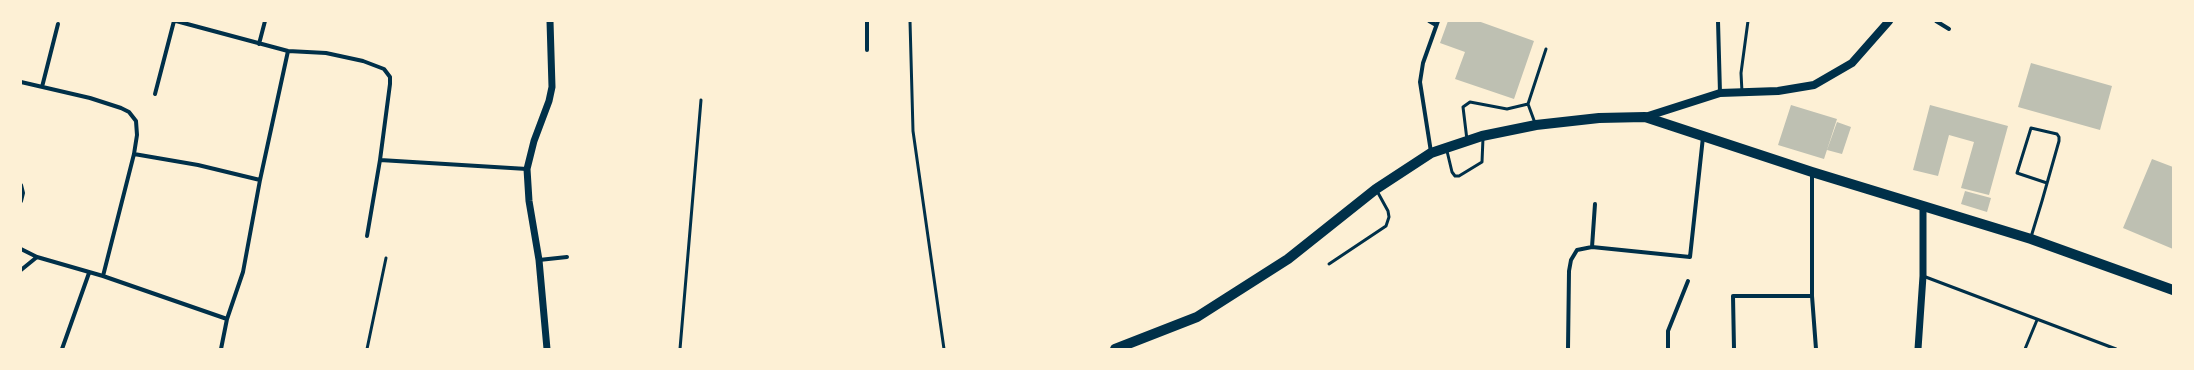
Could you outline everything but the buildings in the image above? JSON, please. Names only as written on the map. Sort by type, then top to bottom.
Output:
[{"type":"main road","points":[[1115,349],[1197,317],[1288,259],[1376,189],[1431,153],[1482,136],[1536,125],[1599,118],[1645,117],[1720,93],[1778,92],[1819,82],[1852,63],[1889,21]]},
{"type":"main road","points":[[1645,117],[1812,172],[2031,239],[2173,290]]},
{"type":"street","points":[[155,94],[175,21],[190,23],[259,44],[288,51],[326,53],[363,61],[387,72],[390,77],[390,89],[367,236]]},
{"type":"street","points":[[259,44],[265,21]]},
{"type":"street","points":[[547,349],[539,260],[529,200],[527,169],[534,141],[549,101],[552,87],[550,21]]},
{"type":"street","points":[[867,21],[867,50]]},
{"type":"street","points":[[1429,21],[1437,23],[1423,63],[1420,82],[1431,153]]},
{"type":"street","points":[[1718,21],[1720,93]]},
{"type":"street","points":[[1936,21],[1949,28]]},
{"type":"street","points":[[42,87],[58,24]]},
{"type":"street","points":[[221,349],[227,319],[243,272],[260,180],[288,51]]},
{"type":"street","points":[[21,82],[90,98],[129,112],[136,121],[137,135],[134,154],[103,276]]},
{"type":"street","points":[[1568,349],[1568,272],[1571,260],[1577,250],[1592,247],[1690,257],[1703,137]]},
{"type":"street","points":[[134,154],[198,165],[260,180]]},
{"type":"street","points":[[380,160],[527,169]]},
{"type":"street","points":[[1812,172],[1812,296],[1816,349]]},
{"type":"street","points":[[21,185],[23,193],[21,200]]},
{"type":"street","points":[[1592,247],[1595,204]]},
{"type":"street","points":[[1918,349],[1923,276],[1923,206]]},
{"type":"street","points":[[21,250],[37,257],[103,276],[227,319]]},
{"type":"street","points":[[21,270],[37,257]]},
{"type":"street","points":[[539,260],[567,257]]},
{"type":"street","points":[[62,349],[89,273]]},
{"type":"street","points":[[1668,349],[1668,331],[1688,281]]},
{"type":"street","points":[[1734,349],[1734,296],[1812,296]]},
{"type":"lane","points":[[910,21],[913,131],[944,349]]},
{"type":"lane","points":[[1742,92],[1742,73],[1748,21]]},
{"type":"lane","points":[[1536,125],[1528,104],[1546,48]]},
{"type":"lane","points":[[680,349],[701,100]]},
{"type":"lane","points":[[1467,140],[1463,108],[1470,102],[1507,109],[1528,104]]},
{"type":"lane","points":[[2031,239],[2047,183],[2059,137],[2057,134],[2031,128],[2017,173],[2047,183]]},
{"type":"lane","points":[[1446,147],[1452,172],[1454,176],[1459,176],[1482,162],[1482,136]]},
{"type":"lane","points":[[1329,264],[1386,226],[1389,216],[1388,211],[1376,189]]},
{"type":"lane","points":[[367,349],[386,258]]},
{"type":"lane","points":[[1923,276],[2116,349]]},
{"type":"lane","points":[[2025,349],[2037,320]]}]
